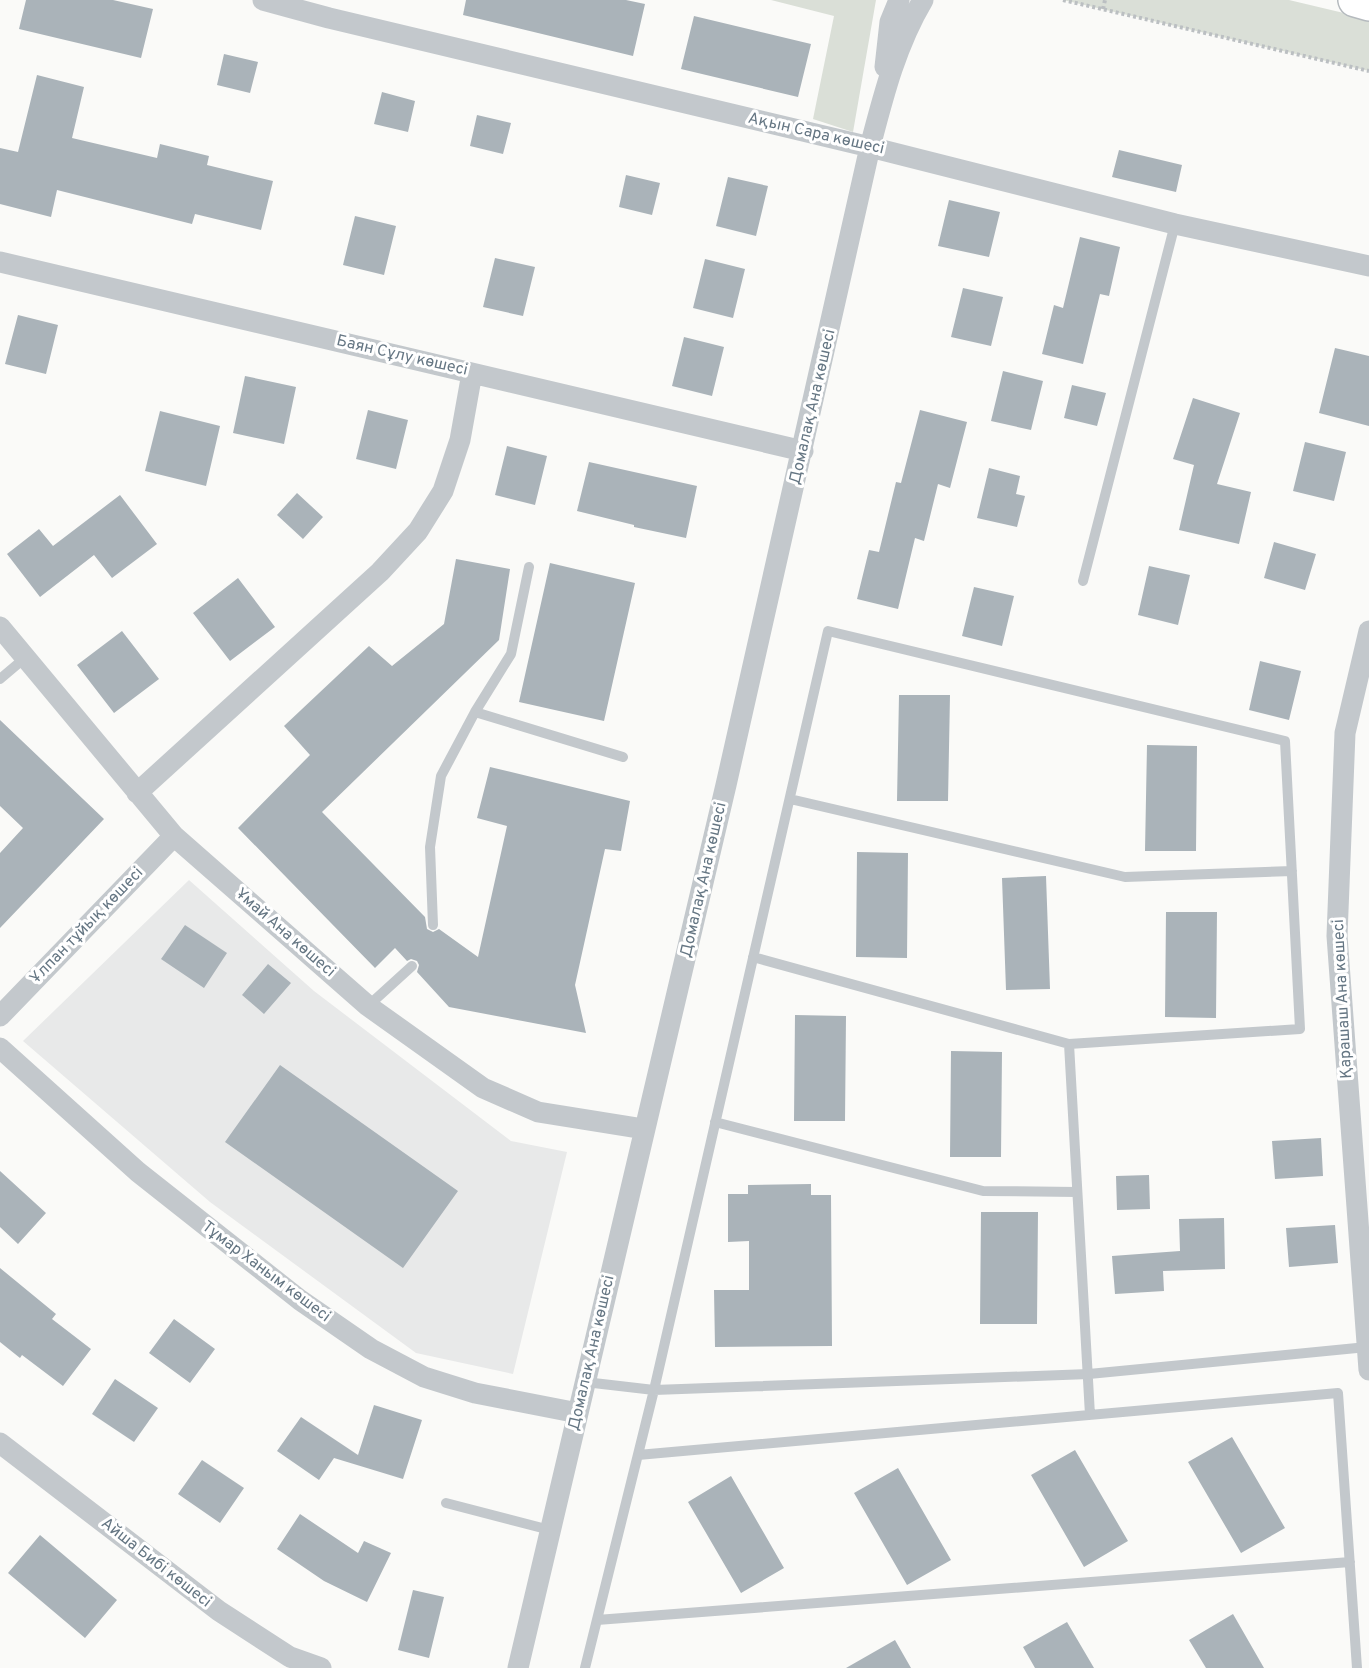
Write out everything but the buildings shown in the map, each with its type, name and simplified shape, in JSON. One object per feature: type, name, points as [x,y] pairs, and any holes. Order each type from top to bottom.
[{"type":"main road","points":[[1355,0],[1369,4]]},
{"type":"street","name":"Ақын Сара көшесі","points":[[263,0],[329,18],[870,147],[1176,224],[1369,266]]},
{"type":"street","name":"Домалақ Ана көшесі","points":[[518,1668],[803,451],[870,147],[884,91],[900,47],[923,0]]},
{"type":"street","name":"Домалақ Ана көшесі","points":[[884,91],[890,22],[896,2]]},
{"type":"street","name":"Баян Сұлу көшесі","points":[[0,262],[803,451]]},
{"type":"street","points":[[137,793],[380,572],[418,531],[444,491],[459,440],[472,373]]},
{"type":"street","name":"Ұмай Ана көшесі","points":[[0,627],[174,836],[368,1006],[483,1088],[538,1112],[644,1130]]},
{"type":"street","name":"Қарашаш Ана көшесі","points":[[1369,631],[1345,733],[1337,936],[1369,1370]]},
{"type":"street","name":"Ұлпан тұйық көшесі","points":[[0,1016],[174,836]]},
{"type":"street","name":"Тұмар Ханым көшесі","points":[[0,1048],[138,1172],[300,1300],[371,1349],[424,1377],[475,1394],[578,1413]]},
{"type":"street","name":"Айша Бибі көшесі","points":[[0,1443],[288,1663],[321,1668]]},
{"type":"lane","points":[[1083,581],[1176,224]]},
{"type":"lane","points":[[433,925],[430,847],[441,776],[475,712],[511,654],[529,567]]},
{"type":"lane","points":[[585,1668],[654,1390],[753,957],[790,799],[828,630],[1285,741],[1300,1029],[1069,1044],[753,957]]},
{"type":"lane","points":[[0,679],[26,657]]},
{"type":"lane","points":[[475,712],[623,758]]},
{"type":"lane","points":[[790,799],[1125,877],[1292,871]]},
{"type":"lane","points":[[368,1006],[412,966]]},
{"type":"lane","points":[[1069,1044],[1090,1415]]},
{"type":"lane","points":[[716,1122],[983,1191],[1077,1192]]},
{"type":"lane","points":[[585,1382],[654,1390],[1089,1374],[1368,1347]]},
{"type":"lane","points":[[638,1455],[1338,1393],[1357,1668]]},
{"type":"lane","points":[[446,1503],[550,1530]]},
{"type":"lane","points":[[597,1620],[1350,1562]]},
{"type":"path","points":[[1063,0],[1369,71]]},
{"type":"path","points":[[1103,9],[1105,0]]},
{"type":"shaded area","points":[[771,0],[876,0],[853,132],[813,119],[834,16]]},
{"type":"shaded area","points":[[1063,0],[1289,0],[1369,19],[1369,71]]},
{"type":"shaded area","points":[[189,880],[314,991],[511,1141],[567,1152],[513,1374],[416,1353],[210,1202],[23,1041]]}]
